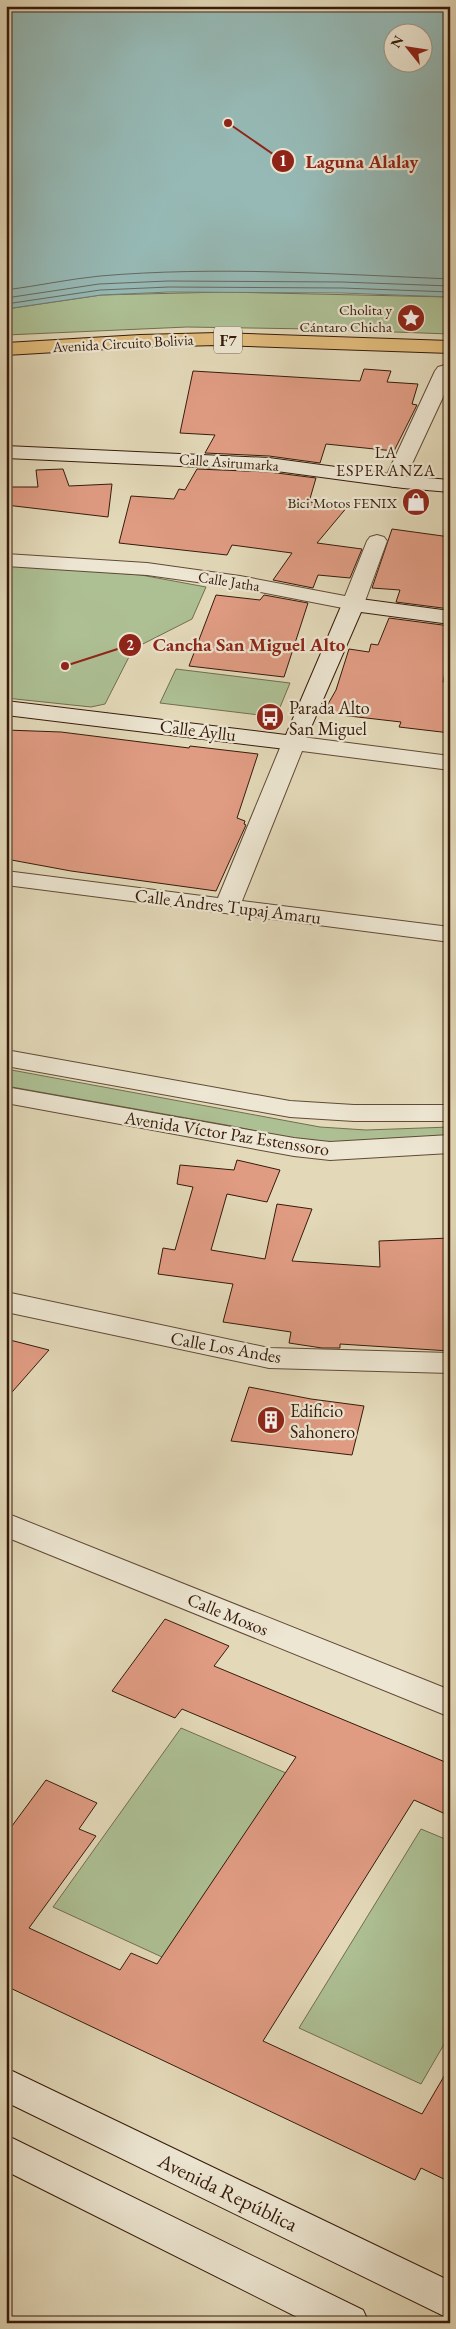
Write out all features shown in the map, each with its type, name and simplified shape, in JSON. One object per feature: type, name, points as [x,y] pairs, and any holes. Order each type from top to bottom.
[{"type":"highway","name":"Avenida Circuito Bolivia","points":[[6,349],[140,341],[217,340],[450,347]]},
{"type":"street","points":[[394,481],[446,371]]},
{"type":"street","name":"Calle Asirumarka","points":[[6,452],[268,464],[394,481],[450,486]]},
{"type":"street","points":[[227,906],[353,604],[377,540]]},
{"type":"street","name":"Calle Jatha","points":[[6,560],[146,570],[240,582],[353,604],[450,618]]},
{"type":"street","name":"Calle Ayllu","points":[[6,708],[450,763]]},
{"type":"street","name":"Calle Andres Tupaj Amaru","points":[[6,878],[450,935]]},
{"type":"street","name":"Avenida Víctor Paz Estenssoro","points":[[6,1058],[290,1109],[354,1113],[450,1112]]},
{"type":"street","name":"Avenida Víctor Paz Estenssoro","points":[[6,1095],[303,1148],[348,1150],[450,1144]]},
{"type":"street","name":"Calle Los Andes","points":[[6,1302],[269,1358],[450,1363]]},
{"type":"street","name":"Calle Moxos","points":[[6,1524],[450,1704]]},
{"type":"street","name":"Avenida República","points":[[6,2084],[450,2301]]},
{"type":"street","points":[[6,2152],[349,2323]]},
{"type":"green space","points":[[224,292],[450,297],[450,334],[187,327],[6,335],[6,309],[101,295]]},
{"type":"green space","points":[[6,564],[141,575],[206,587],[192,619],[133,649],[105,704],[91,707],[6,698]]},
{"type":"green space","points":[[176,669],[290,683],[276,717],[160,703]]},
{"type":"green space","points":[[6,1069],[320,1127],[366,1130],[450,1127],[450,1135],[320,1144],[232,1126],[6,1086]]},
{"type":"green space","points":[[181,1728],[286,1773],[162,1957],[53,1907]]},
{"type":"green space","points":[[421,1829],[450,1841],[450,2034],[421,2084],[299,2028]]},
{"type":"water","points":[[6,6],[450,6],[450,297],[342,293],[169,292],[101,295],[6,309],[6,189],[8,185],[6,183]]},
{"type":"building","points":[[364,369],[391,371],[387,382],[418,384],[412,404],[417,405],[394,451],[326,444],[320,463],[269,456],[205,453],[215,435],[180,433],[193,371],[360,381]]},
{"type":"building","points":[[63,469],[69,486],[112,484],[108,517],[6,505],[6,487],[38,487],[36,470]]},
{"type":"building","points":[[197,469],[269,472],[316,478],[309,502],[348,506],[317,543],[362,549],[350,578],[318,575],[313,588],[273,580],[292,553],[232,545],[227,555],[119,543],[131,496],[174,499],[179,489],[185,490]]},
{"type":"building","points":[[392,529],[450,537],[450,609],[396,602],[400,590],[372,588]]},
{"type":"building","points":[[216,595],[260,600],[264,595],[308,603],[284,677],[189,666]]},
{"type":"building","points":[[389,618],[450,626],[450,646],[443,682],[450,682],[450,733],[399,727],[401,722],[323,713],[336,690],[349,649],[369,652],[371,644],[378,645]]},
{"type":"building","points":[[6,730],[61,732],[189,748],[190,746],[258,754],[237,818],[245,821],[244,824],[246,825],[216,891],[71,871],[6,859]]},
{"type":"building","points":[[237,1160],[280,1170],[267,1202],[227,1194],[211,1250],[265,1259],[277,1204],[312,1209],[292,1261],[380,1267],[379,1241],[450,1238],[450,1351],[340,1344],[340,1348],[322,1348],[289,1343],[291,1332],[223,1322],[233,1284],[158,1274],[163,1248],[175,1250],[193,1187],[177,1184],[180,1165],[234,1170]]},
{"type":"building","points":[[6,1339],[49,1350],[6,1399]]},
{"type":"building","points":[[249,1387],[311,1399],[364,1406],[352,1455],[231,1441]]},
{"type":"building","points":[[165,1619],[229,1646],[214,1666],[450,1764],[450,1816],[414,1800],[263,2041],[422,2114],[450,2066],[450,2182],[421,2168],[415,2180],[6,1986],[6,1834],[46,1780],[97,1803],[79,1829],[96,1836],[29,1928],[120,1970],[131,1953],[157,1964],[296,1757],[182,1709],[175,1718],[112,1691]]},
{"type":"place","name":"Laguna Alalay","points":[[228,123]]},
{"type":"place","name":"Cholita y Cántaro Chicha","points":[[411,318]]},
{"type":"place","name":"Bici Motos FENIX","points":[[416,502]]},
{"type":"place","name":"Cancha San Miguel Alto","points":[[65,666]]},
{"type":"place","name":"Parada Alto San Miguel","points":[[270,717]]},
{"type":"place","name":"Edificio Sahonero","points":[[271,1420]]},
{"type":"district","name":"LA ESPERANZA","points":[[386,461]]}]
